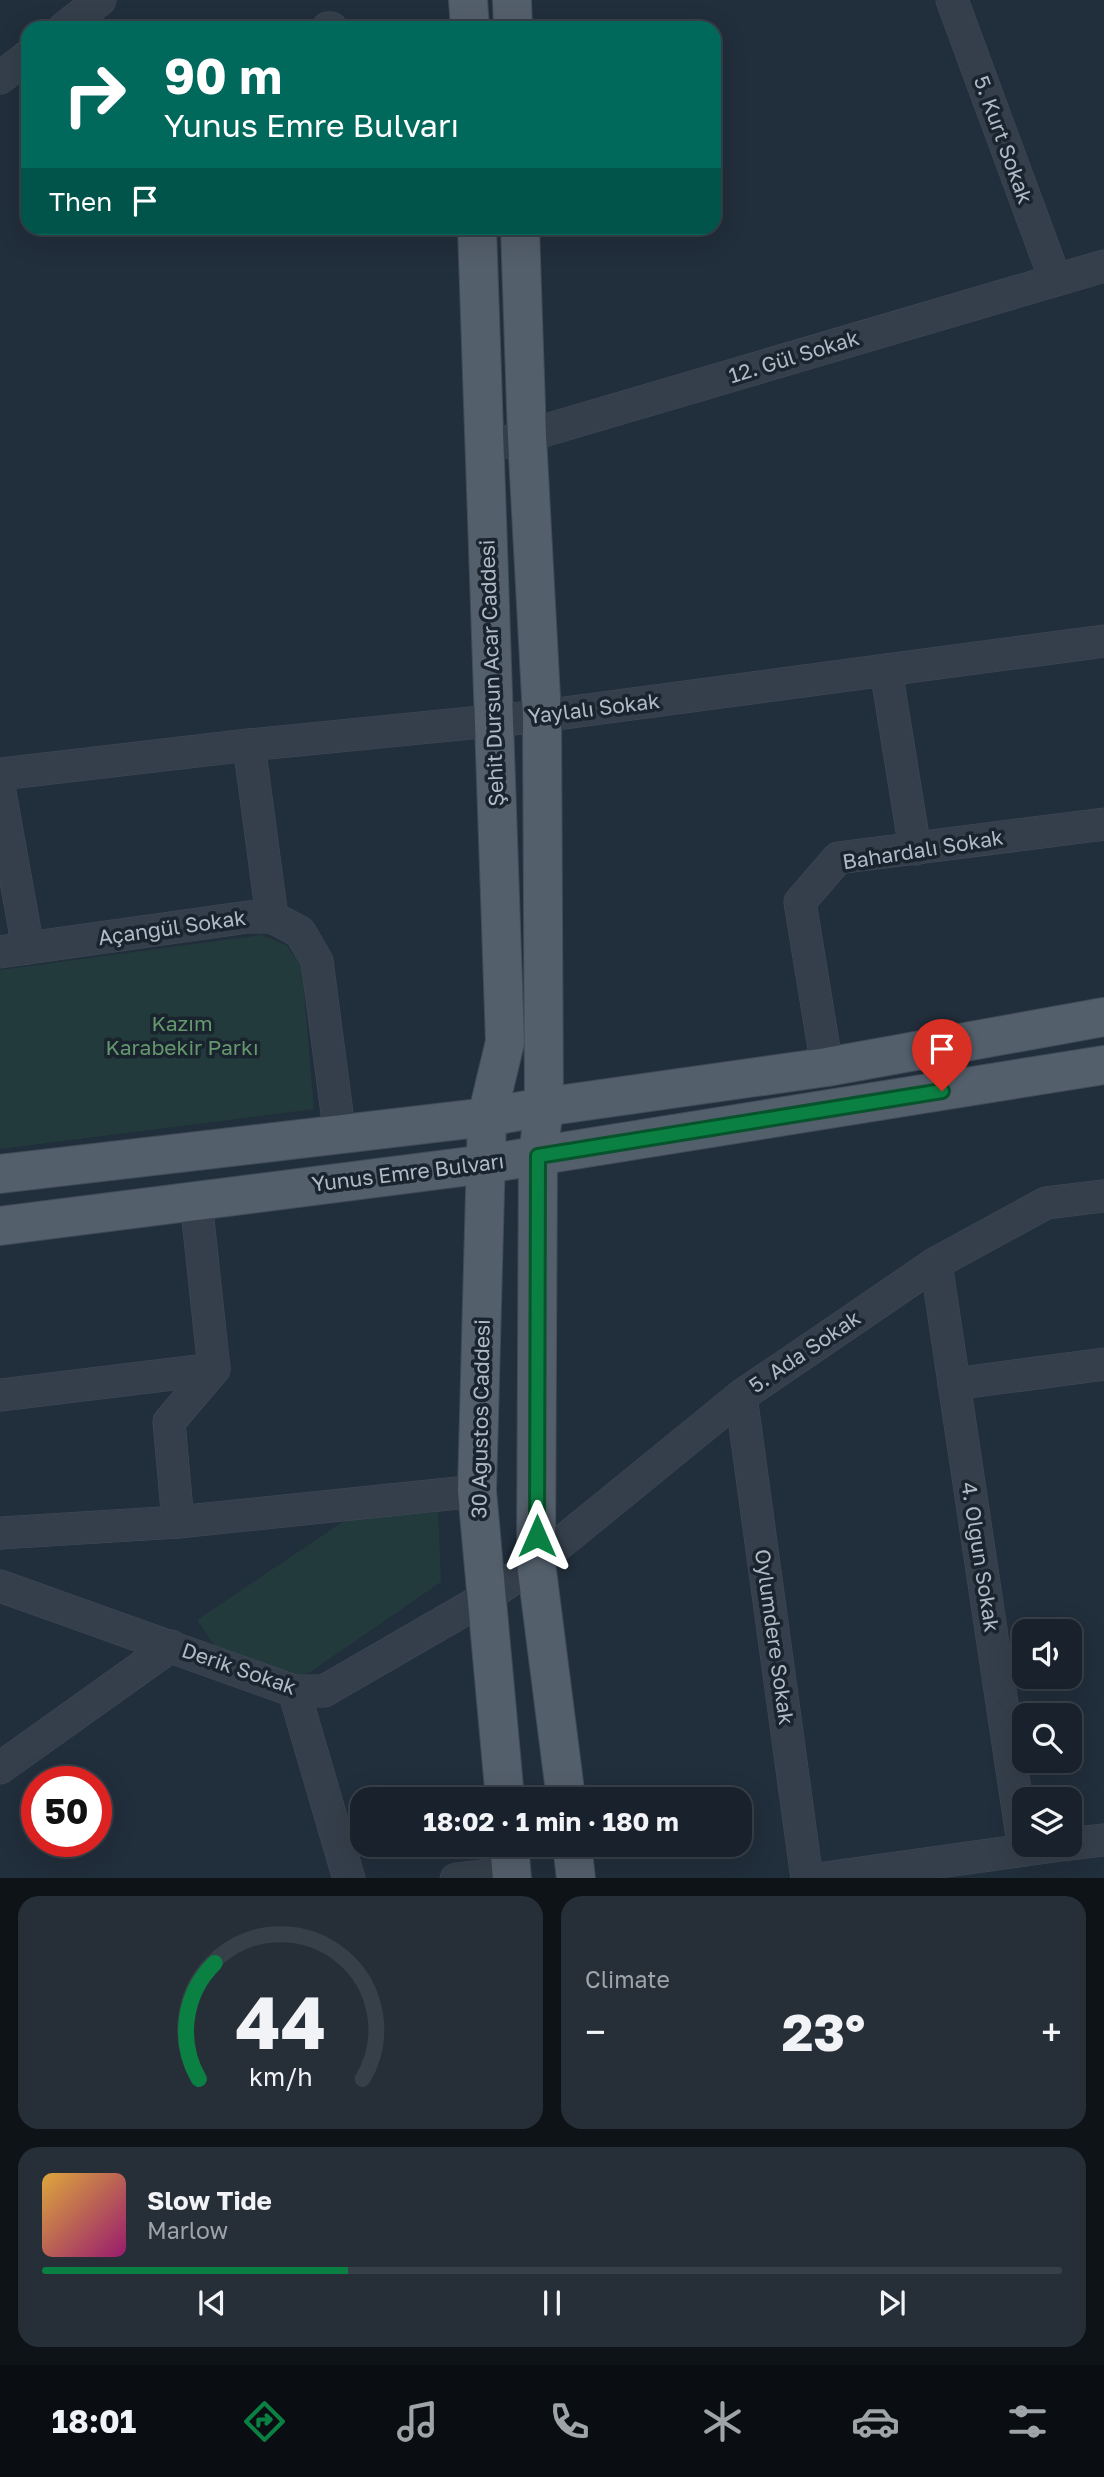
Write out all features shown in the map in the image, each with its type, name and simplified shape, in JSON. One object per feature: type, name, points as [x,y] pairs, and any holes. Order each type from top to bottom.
[{"type":"main road","points":[[468,0],[470,21]]},
{"type":"main road","points":[[512,0],[513,21]]},
{"type":"main road","name":"Şehit Dursun Acar Caddesi","points":[[477,235],[505,1042],[487,1117],[486,1164]]},
{"type":"main road","points":[[520,235],[527,437],[542,716],[544,1107],[538,1156],[536,1563],[564,1787]]},
{"type":"main road","points":[[0,1174],[487,1117],[827,1066],[1104,1017]]},
{"type":"main road","name":"Yunus Emre Bulvarı","points":[[0,1226],[486,1164],[1104,1065]]},
{"type":"main road","name":"30 Ağustos Caddesi","points":[[486,1164],[477,1491],[504,1787]]},
{"type":"main road","points":[[574,1857],[576,1878]]},
{"type":"street","points":[[73,21],[100,0]]},
{"type":"street","name":"5. Kurt Sokak","points":[[952,0],[1055,279]]},
{"type":"street","points":[[0,78],[21,62]]},
{"type":"street","name":"12. Gül Sokak","points":[[485,449],[1104,266]]},
{"type":"street","name":"Yaylalı Sokak","points":[[0,774],[249,745],[542,716],[1104,642]]},
{"type":"street","points":[[886,670],[915,849]]},
{"type":"street","points":[[249,745],[272,917]]},
{"type":"street","points":[[0,792],[14,950]]},
{"type":"street","name":"Bahardalı Sokak","points":[[827,1066],[800,902],[838,858],[1104,824]]},
{"type":"street","name":"Açangül Sokak","points":[[14,950],[248,916],[272,917],[300,932],[317,961],[340,1136]]},
{"type":"street","name":"5. Ada Sokak","points":[[536,1563],[741,1396],[936,1263],[1046,1203],[1104,1196]]},
{"type":"street","points":[[178,1522],[169,1422],[214,1369],[196,1200]]},
{"type":"street","name":"4. Olgun Sokak","points":[[936,1263],[1015,1787]]},
{"type":"street","points":[[954,1384],[1104,1364]]},
{"type":"street","points":[[0,1395],[214,1369]]},
{"type":"street","name":"Oylumdere Sokak","points":[[741,1396],[807,1878]]},
{"type":"street","points":[[0,1534],[178,1522],[477,1491]]},
{"type":"street","name":"Derik Sokak","points":[[0,1586],[294,1691],[324,1691],[485,1598],[536,1563]]},
{"type":"street","points":[[0,1768],[172,1646]]},
{"type":"street","points":[[294,1691],[349,1878]]},
{"type":"street","points":[[1082,1843],[1104,1840]]},
{"type":"street","points":[[818,1878],[1012,1852]]},
{"type":"street","points":[[456,1878],[511,1865]]},
{"type":"green space","name":"Kazım Karabekir Parkı","points":[[261,935],[287,945],[302,968],[314,1109],[0,1149],[0,970]]},
{"type":"green space","points":[[438,1512],[441,1582],[309,1673],[282,1677],[218,1651],[197,1620],[344,1521]]},
{"type":"route","points":[[537,1536],[538,1156],[942,1091]]}]
